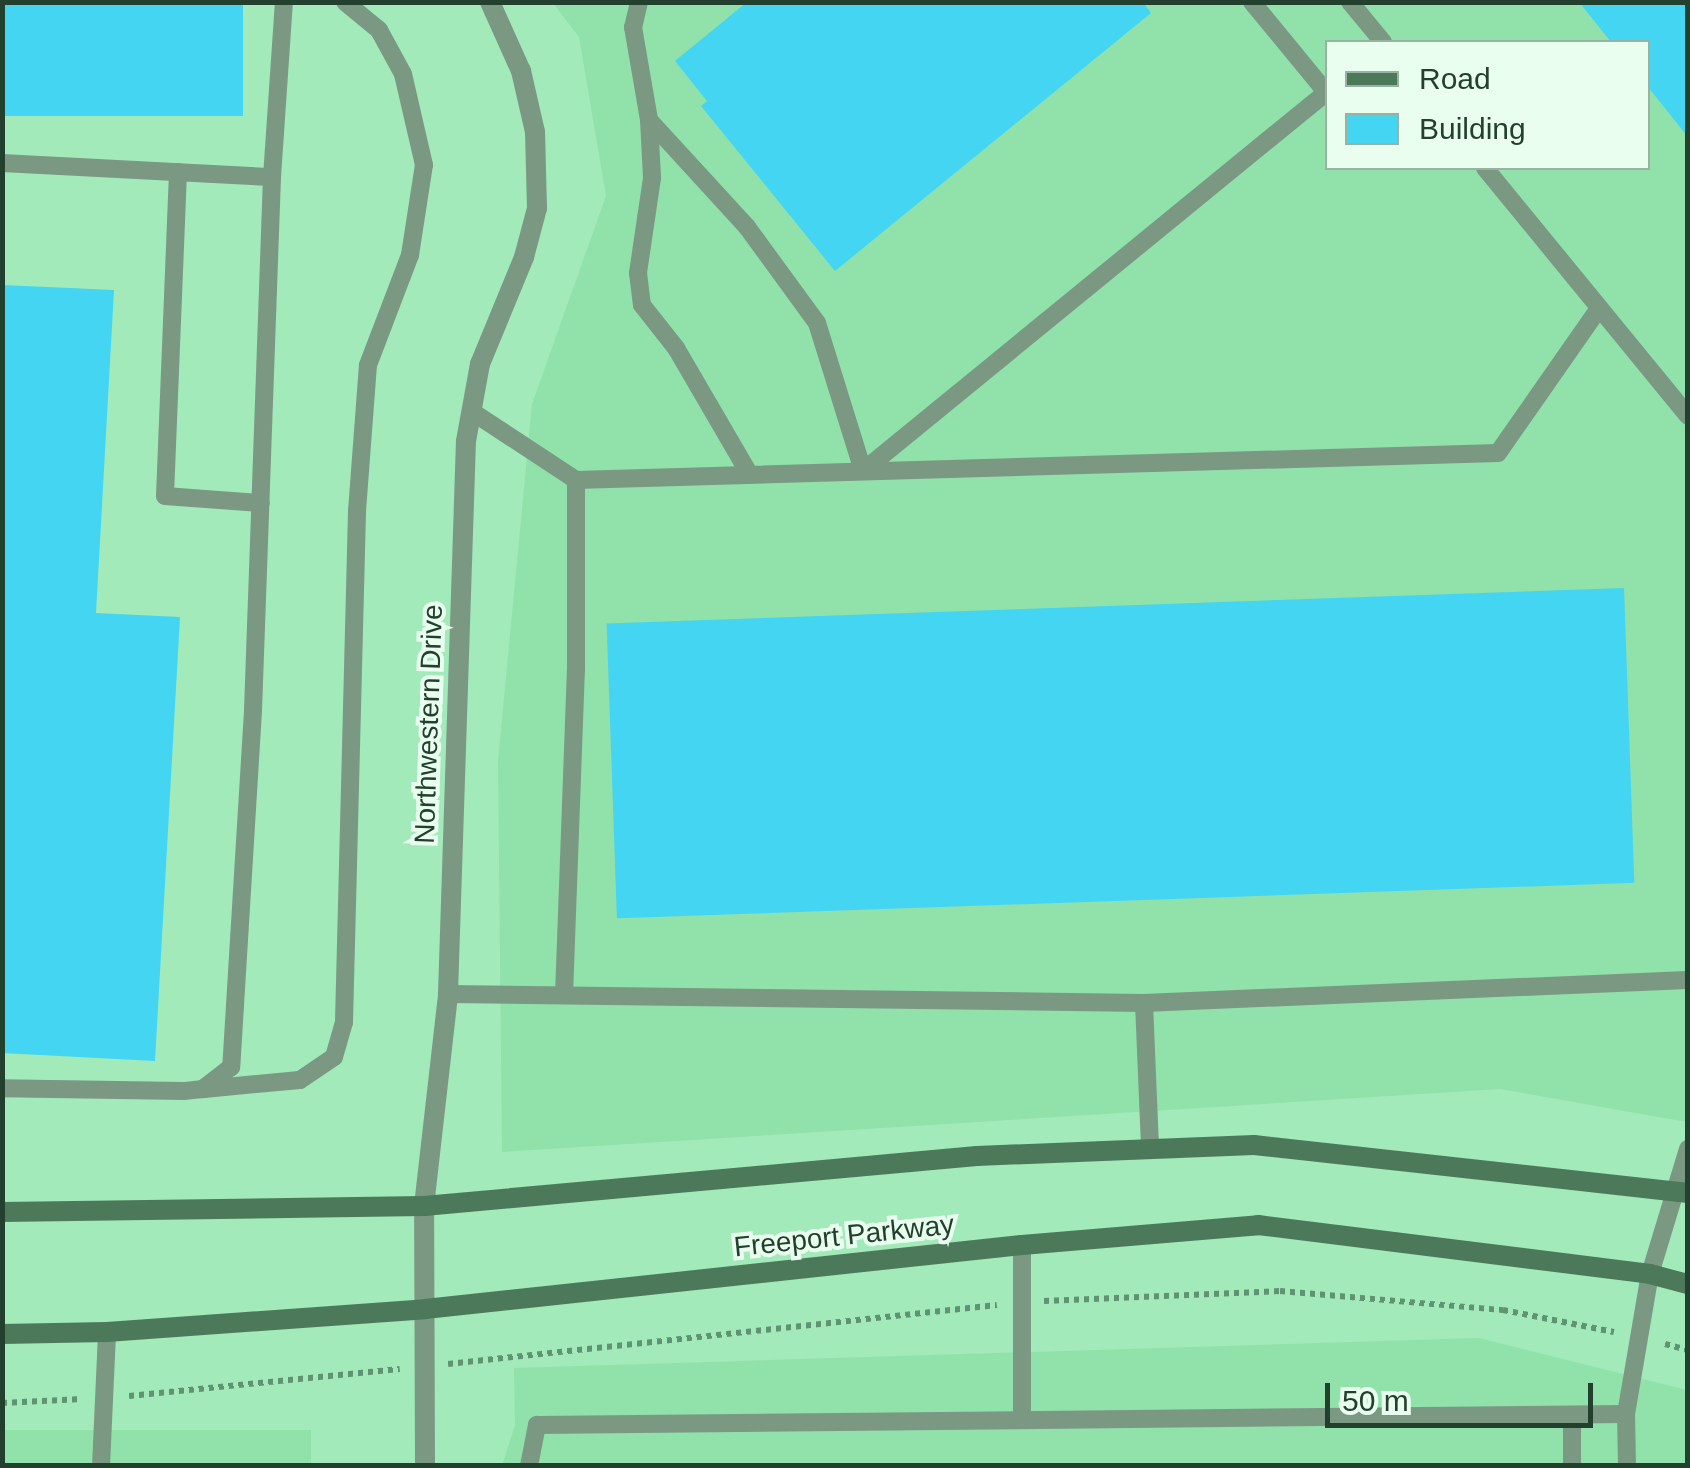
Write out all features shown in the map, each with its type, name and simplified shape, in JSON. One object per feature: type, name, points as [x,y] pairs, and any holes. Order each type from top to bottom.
[{"type":"main road","points":[[2,1212],[424,1206],[958,1158],[1150,1146],[1254,1145],[1683,1192]]},
{"type":"main road","name":"Freeport Parkway","points":[[2,1334],[107,1332],[425,1308],[1022,1245],[1258,1225],[1650,1274],[1688,1284]]},
{"type":"street","name":"Northwestern Drive","points":[[425,1466],[424,1206],[448,994],[466,441],[480,364],[524,257],[537,208],[534,132],[521,70],[495,4]]},
{"type":"lane","points":[[203,1089],[232,1067],[261,503],[272,177],[284,2]]},
{"type":"lane","points":[[2,1088],[203,1089],[300,1080],[334,1057],[344,1022],[357,510],[368,365],[410,255],[424,166],[403,74],[380,30],[345,2]]},
{"type":"lane","points":[[639,2],[633,27],[648,120],[652,178],[638,273],[642,305],[676,348],[750,474]]},
{"type":"lane","points":[[1252,2],[1325,90]]},
{"type":"lane","points":[[1350,2],[1381,40]]},
{"type":"lane","points":[[864,471],[1325,94]]},
{"type":"lane","points":[[648,120],[747,227],[817,324],[864,471]]},
{"type":"lane","points":[[2,163],[272,177]]},
{"type":"lane","points":[[1487,170],[1688,416]]},
{"type":"lane","points":[[178,172],[165,496],[261,503]]},
{"type":"lane","points":[[472,411],[576,480],[1498,453],[1599,308]]},
{"type":"lane","points":[[564,996],[576,670],[576,480]]},
{"type":"lane","points":[[448,994],[1144,1003],[1688,980]]},
{"type":"lane","points":[[1144,1003],[1150,1146]]},
{"type":"lane","points":[[1628,1466],[1626,1414],[1650,1274],[1683,1192],[1688,1150]]},
{"type":"lane","points":[[1022,1245],[1022,1420]]},
{"type":"lane","points":[[101,1466],[107,1332]]},
{"type":"lane","points":[[529,1466],[537,1424],[1626,1414]]},
{"type":"lane","points":[[1572,1415],[1572,1466]]},
{"type":"path","points":[[2,1403],[105,1398],[1022,1303],[1155,1293],[1280,1291],[1504,1310],[1688,1350]]},
{"type":"shaded area","points":[[553,3],[1687,3],[1687,1122],[1500,1089],[502,1152],[498,761],[532,404],[606,196],[579,37]]},
{"type":"shaded area","points":[[1479,1338],[1687,1390],[1687,1465],[502,1466],[515,1425],[514,1368]]},
{"type":"shaded area","points":[[3,1430],[311,1430],[311,1466],[3,1466]]},
{"type":"building","points":[[2,2],[243,2],[243,116],[2,116]]},
{"type":"building","points":[[747,2],[1143,2],[1151,13],[835,271],[701,106],[707,101],[675,61]]},
{"type":"building","points":[[1579,2],[1688,2],[1688,137],[1650,90],[1650,40],[1609,40]]},
{"type":"building","points":[[2,285],[114,290],[96,613],[180,617],[155,1061],[2,1053]]},
{"type":"building","points":[[1624,588],[1634,883],[617,918],[607,624]]}]
